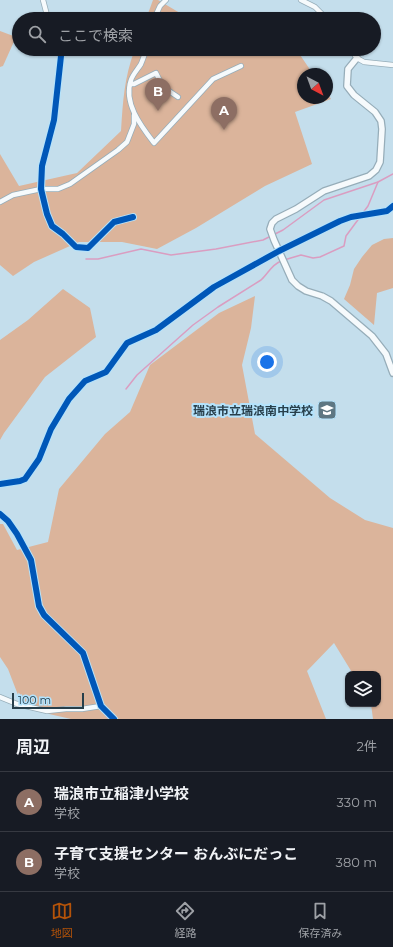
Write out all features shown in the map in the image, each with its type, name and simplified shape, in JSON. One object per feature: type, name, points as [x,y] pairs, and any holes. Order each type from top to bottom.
[{"type":"street","points":[[43,0],[46,12]]},
{"type":"street","points":[[157,12],[160,6],[166,0]]},
{"type":"street","points":[[301,0],[315,7],[320,12]]},
{"type":"street","points":[[61,56],[54,120],[42,166],[41,189],[47,214],[52,226],[63,234],[76,247],[88,248],[114,222],[132,217]]},
{"type":"street","points":[[0,202],[13,195],[41,189],[58,189],[70,184],[118,150],[126,142],[134,124],[130,84],[144,56]]},
{"type":"street","points":[[393,65],[364,62],[357,58],[348,69],[347,86],[354,95],[375,112],[381,121],[380,162],[376,170],[369,176],[324,191],[296,209],[276,219],[272,223],[270,229],[292,280],[298,286],[331,301],[372,336],[386,354],[393,373]]},
{"type":"street","points":[[134,113],[141,126],[154,143],[213,79],[241,66]]},
{"type":"street","points":[[130,84],[134,84],[156,73],[163,87],[178,97]]},
{"type":"street","points":[[0,484],[25,479],[39,459],[51,429],[69,400],[85,381],[106,372],[127,343],[156,330],[214,287],[279,251],[340,221],[357,216],[387,211],[393,206]]},
{"type":"street","points":[[0,514],[8,521],[17,534],[29,556],[39,606],[44,615],[83,653],[101,706],[114,719]]},
{"type":"street","points":[[0,697],[17,704],[46,711],[82,709],[101,706]]},
{"type":"shaded area","points":[[153,0],[158,0],[178,12],[149,12]]},
{"type":"shaded area","points":[[0,31],[12,36],[12,46],[3,66],[0,67]]},
{"type":"shaded area","points":[[132,56],[301,56],[309,68],[297,68],[297,104],[317,104],[295,112],[312,164],[265,186],[196,228],[157,249],[122,242],[79,242],[34,262],[13,276],[0,265],[0,154],[19,186],[77,173],[121,131],[126,80]]},
{"type":"shaded area","points":[[393,238],[393,288],[377,293],[374,325],[344,299],[350,285],[354,269],[362,257],[372,245],[384,239]]},
{"type":"shaded area","points":[[63,289],[90,308],[96,337],[45,377],[0,440],[0,340],[28,320]]},
{"type":"shaded area","points":[[255,296],[251,328],[242,365],[255,434],[330,498],[365,520],[393,528],[393,719],[373,719],[371,707],[381,707],[381,671],[351,671],[334,643],[307,671],[326,719],[71,719],[23,708],[8,669],[0,657],[0,524],[3,524],[17,550],[48,542],[59,489],[105,434],[130,412],[150,365],[219,313]]},
{"type":"waterway","points":[[86,259],[98,259],[141,249],[171,255],[216,249],[263,240],[283,230],[324,200],[378,182],[393,174]]},
{"type":"waterway","points":[[362,214],[368,206],[378,182]]},
{"type":"waterway","points":[[284,260],[301,255],[313,258],[320,257],[344,246],[346,236],[360,217]]},
{"type":"waterway","points":[[126,389],[137,375],[193,325],[218,307],[261,280],[272,267],[281,261]]},
{"type":"waterway","points":[[104,713],[109,719]]},
{"type":"cycle path","points":[[61,56],[54,120],[42,166],[41,189],[47,214],[52,226],[63,234],[76,247],[88,248],[114,222],[133,217]]},
{"type":"cycle path","points":[[0,484],[25,479],[39,459],[51,429],[69,399],[85,381],[106,372],[127,343],[156,330],[214,287],[279,251],[340,221],[351,217],[387,211],[393,206]]},
{"type":"cycle path","points":[[0,514],[8,521],[17,534],[31,560],[39,606],[44,615],[83,653],[101,706],[114,719]]},
{"type":"place","name":"子育て支援センター おんぶにだっこ","points":[[158,111]]},
{"type":"place","name":"瑞浪市立稲津小学校","points":[[224,130]]},
{"type":"place","name":"瑞浪市立瑞浪南中学校","points":[[327,410]]}]
